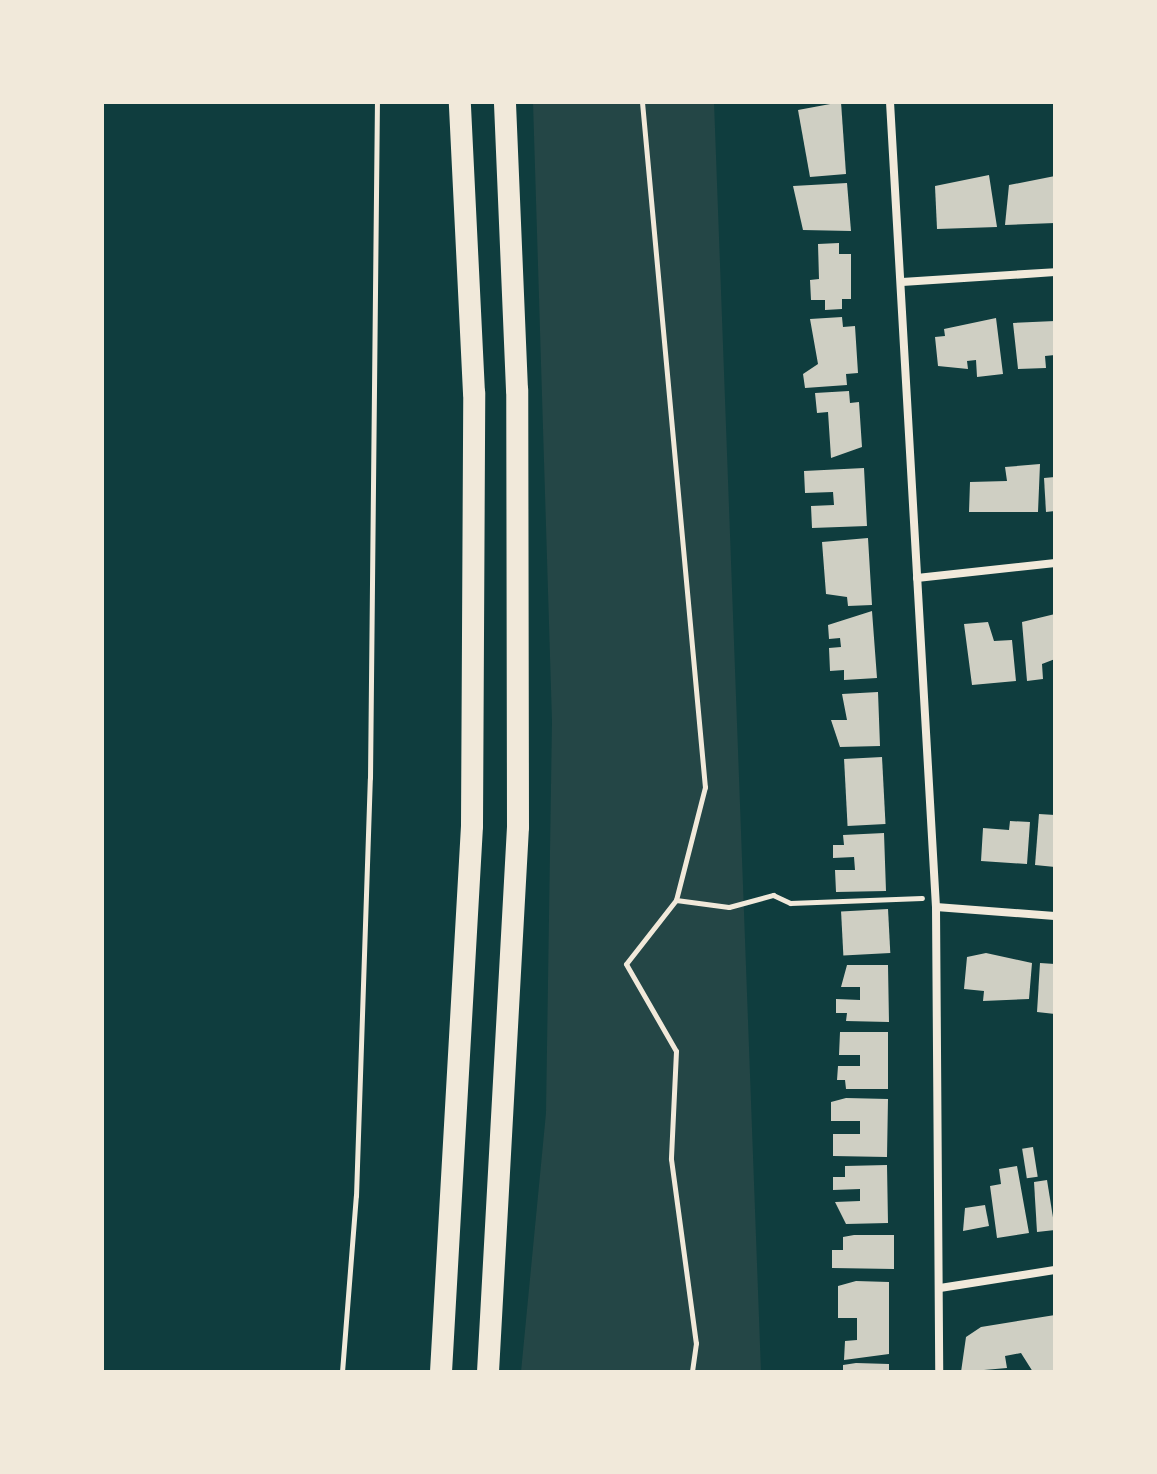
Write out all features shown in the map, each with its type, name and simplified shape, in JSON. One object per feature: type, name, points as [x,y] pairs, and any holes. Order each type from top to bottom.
[{"type":"highway","points":[[441,1372],[472,826],[474,393],[460,102]]},
{"type":"highway","points":[[488,1372],[518,827],[517,390],[505,102]]},
{"type":"street","points":[[890,102],[935,902],[939,1372]]},
{"type":"street","points":[[902,282],[1055,272]]},
{"type":"street","points":[[917,578],[1055,563]]},
{"type":"street","points":[[935,902],[1055,916]]},
{"type":"street","points":[[940,1288],[1055,1270]]},
{"type":"path","points":[[342,1372],[356,1196],[370,794],[377,102]]},
{"type":"path","points":[[642,102],[705,787],[676,900],[626,964],[676,1051],[671,1159],[696,1343],[692,1372]]},
{"type":"path","points":[[676,900],[729,907],[773,895],[790,903],[935,902]]},
{"type":"shaded area","points":[[533,102],[714,102],[761,1372],[521,1372],[546,1113],[552,721]]},
{"type":"building","points":[[841,102],[846,174],[810,177],[798,110]]},
{"type":"building","points":[[989,175],[997,227],[937,229],[935,186]]},
{"type":"building","points":[[1055,176],[1055,223],[1005,225],[1009,185]]},
{"type":"building","points":[[847,183],[851,231],[803,230],[793,186]]},
{"type":"building","points":[[839,243],[839,254],[851,254],[851,299],[842,299],[842,309],[825,310],[825,300],[811,300],[810,280],[819,279],[818,244]]},
{"type":"building","points":[[842,317],[843,327],[855,326],[858,373],[846,374],[847,385],[805,388],[803,374],[818,364],[810,319]]},
{"type":"building","points":[[996,318],[1003,374],[977,377],[976,360],[967,361],[968,369],[938,366],[935,337],[945,336],[944,329]]},
{"type":"building","points":[[1055,321],[1055,355],[1045,356],[1046,368],[1018,369],[1013,323]]},
{"type":"building","points":[[849,391],[850,403],[859,402],[862,447],[831,458],[828,412],[817,413],[815,393]]},
{"type":"building","points":[[1040,464],[1038,512],[969,512],[970,482],[1007,481],[1005,467]]},
{"type":"building","points":[[864,468],[867,526],[812,528],[811,506],[834,505],[833,492],[805,493],[804,471]]},
{"type":"building","points":[[1055,477],[1055,511],[1046,512],[1044,478]]},
{"type":"building","points":[[868,538],[872,605],[848,606],[847,597],[826,594],[822,542]]},
{"type":"building","points":[[872,611],[877,678],[844,680],[844,670],[830,671],[829,648],[841,647],[840,638],[829,639],[828,625]]},
{"type":"building","points":[[1055,614],[1055,659],[1042,664],[1043,679],[1027,681],[1022,622]]},
{"type":"building","points":[[988,622],[994,641],[1012,640],[1016,681],[972,685],[964,624]]},
{"type":"building","points":[[878,692],[880,746],[840,747],[831,720],[847,720],[842,694]]},
{"type":"building","points":[[882,757],[886,824],[848,826],[844,759]]},
{"type":"building","points":[[1039,814],[1055,815],[1055,867],[1035,865]]},
{"type":"building","points":[[1010,821],[1030,822],[1027,864],[981,861],[983,828],[1009,830]]},
{"type":"building","points":[[884,833],[886,891],[836,892],[835,870],[855,870],[854,857],[833,858],[833,845],[844,845],[843,835]]},
{"type":"building","points":[[888,909],[890,953],[843,955],[841,911]]},
{"type":"building","points":[[986,953],[1032,963],[1029,999],[983,1001],[984,991],[964,989],[967,957]]},
{"type":"building","points":[[1040,963],[1055,964],[1055,1014],[1037,1012]]},
{"type":"building","points":[[847,965],[888,965],[889,1022],[846,1021],[847,1013],[836,1013],[836,999],[860,1000],[860,987],[841,987]]},
{"type":"building","points":[[840,1032],[888,1032],[888,1089],[846,1089],[845,1080],[837,1080],[838,1066],[860,1066],[860,1055],[839,1055]]},
{"type":"building","points":[[846,1098],[888,1099],[887,1157],[833,1156],[833,1134],[860,1134],[860,1121],[831,1121],[831,1102]]},
{"type":"building","points":[[1033,1147],[1038,1177],[1027,1178],[1022,1149]]},
{"type":"building","points":[[887,1165],[888,1223],[846,1224],[835,1202],[860,1201],[860,1189],[833,1190],[833,1177],[845,1177],[845,1166]]},
{"type":"building","points":[[1017,1166],[1029,1233],[997,1238],[990,1186],[1001,1184],[999,1169]]},
{"type":"building","points":[[1047,1180],[1055,1230],[1037,1232],[1034,1182]]},
{"type":"building","points":[[985,1205],[989,1226],[963,1231],[965,1208]]},
{"type":"building","points":[[894,1235],[894,1269],[832,1268],[832,1250],[843,1250],[843,1237]]},
{"type":"building","points":[[856,1281],[889,1282],[889,1354],[844,1360],[845,1341],[857,1340],[857,1318],[838,1318],[838,1286]]},
{"type":"building","points":[[1055,1315],[1055,1372],[1033,1372],[1021,1353],[1005,1356],[1007,1368],[961,1372],[966,1337],[981,1327]]},
{"type":"building","points":[[889,1364],[889,1372],[843,1372],[843,1365]]}]
